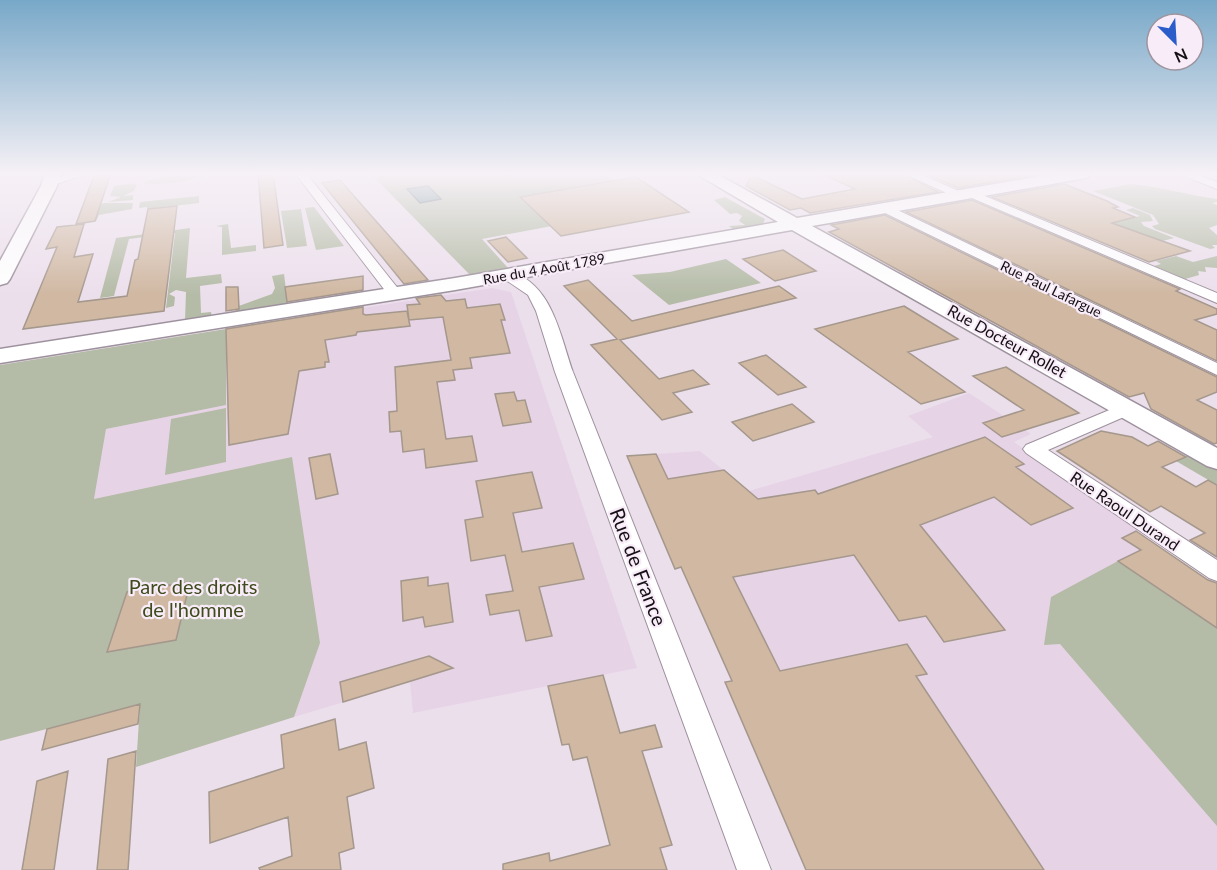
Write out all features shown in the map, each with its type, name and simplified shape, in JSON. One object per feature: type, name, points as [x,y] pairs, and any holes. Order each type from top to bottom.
[{"type":"main road","points":[[0,279],[34,214]]},
{"type":"main road","name":"Rue Docteur Rollet","points":[[777,214],[1217,460]]},
{"type":"main road","name":"Rue du 4 Août 1789","points":[[0,356],[395,294],[854,214]]},
{"type":"street","points":[[332,214],[395,294]]},
{"type":"street","name":"Rue Paul Lafargue","points":[[896,214],[1217,370]]},
{"type":"street","points":[[1012,214],[1217,298]]},
{"type":"street","name":"Rue de France","points":[[508,275],[530,288],[544,311],[564,372],[754,870]]},
{"type":"street","name":"Rue Raoul Durand","points":[[1126,409],[1033,449],[1217,572]]},
{"type":"shaded area","points":[[492,288],[511,292],[637,668],[413,713],[410,682],[294,717],[320,643],[94,499],[106,429],[226,405],[226,329]]},
{"type":"shaded area","points":[[969,393],[1031,434],[1014,442],[1140,530],[1122,538],[1141,550],[1119,562],[1217,628],[1217,870],[806,870],[725,682],[731,680],[682,568],[675,569],[627,456],[700,451],[749,491],[933,437],[908,416]]},
{"type":"green space","points":[[92,214],[107,214],[99,215],[96,221],[87,222]]},
{"type":"green space","points":[[281,214],[302,214],[307,246],[287,248]]},
{"type":"green space","points":[[306,214],[319,214],[344,246],[316,250]]},
{"type":"green space","points":[[410,214],[618,214],[482,239],[508,268],[470,275]]},
{"type":"green space","points":[[738,214],[755,214],[765,219],[763,224],[733,229],[729,226],[745,225],[739,221],[742,216]]},
{"type":"green space","points":[[1134,214],[1150,215],[1153,221],[1141,222],[1144,226],[1174,238],[1155,243],[1114,223],[1120,218],[1125,220],[1140,216]]},
{"type":"green space","points":[[1150,214],[1217,214],[1217,225],[1209,228],[1217,235],[1217,245],[1212,245],[1215,248],[1210,249],[1155,229],[1152,226],[1159,224]]},
{"type":"green space","points":[[228,224],[231,248],[256,245],[256,251],[222,255],[222,227],[216,226]]},
{"type":"green space","points":[[190,228],[186,278],[221,274],[222,283],[200,286],[201,313],[211,312],[212,317],[185,321],[186,292],[176,290],[169,294],[175,297],[174,306],[166,308],[175,233],[129,239],[114,296],[100,298],[116,238]]},
{"type":"green space","points":[[1176,256],[1193,262],[1217,256],[1217,268],[1205,267],[1206,272],[1198,271],[1199,275],[1185,279],[1154,266],[1161,264],[1156,261]]},
{"type":"green space","points":[[726,259],[761,283],[669,305],[632,275],[670,272]]},
{"type":"green space","points":[[284,274],[288,305],[235,313],[236,307],[272,294],[275,288],[272,276]]},
{"type":"green space","name":"Parc des droits de l'homme","points":[[226,329],[226,405],[106,429],[94,499],[292,457],[320,643],[294,717],[136,767],[140,705],[0,741],[0,365]]},
{"type":"green space","points":[[226,408],[226,462],[165,475],[171,419]]},
{"type":"green space","points":[[1191,454],[1217,468],[1217,485],[1176,461]]},
{"type":"green space","points":[[1118,561],[1217,628],[1217,826],[1060,644],[1044,645],[1051,597]]},
{"type":"building","points":[[80,214],[97,214],[95,221],[76,224]]},
{"type":"building","points":[[147,214],[176,214],[164,311],[23,329],[57,247],[46,249],[57,227],[84,224],[74,257],[93,254],[78,302],[127,296],[135,260],[138,259]]},
{"type":"building","points":[[261,214],[279,214],[283,245],[264,248]]},
{"type":"building","points":[[347,214],[370,214],[428,280],[404,284]]},
{"type":"building","points":[[537,214],[680,214],[561,236]]},
{"type":"building","points":[[909,214],[1004,214],[1180,289],[1176,291],[1217,309],[1217,314],[1195,320],[1217,330],[1217,361]]},
{"type":"building","points":[[1032,214],[1127,214],[1135,217],[1112,223],[1190,251],[1149,262]]},
{"type":"building","points":[[885,215],[1217,377],[1217,392],[1197,400],[1217,410],[1217,443],[1214,444],[1151,409],[1144,393],[1129,397],[829,232],[839,229],[831,225]]},
{"type":"building","points":[[506,237],[527,258],[508,262],[488,241]]},
{"type":"building","points":[[783,250],[816,271],[775,281],[743,259]]},
{"type":"building","points":[[363,276],[363,290],[287,302],[285,287]]},
{"type":"building","points":[[588,280],[632,321],[779,286],[796,298],[620,340],[659,379],[693,370],[709,384],[673,393],[692,412],[662,420],[591,345],[617,339],[564,286]]},
{"type":"building","points":[[226,287],[238,287],[239,309],[226,311]]},
{"type":"building","points":[[441,295],[446,301],[465,299],[467,308],[500,304],[505,320],[501,320],[510,353],[470,358],[472,368],[453,370],[455,380],[437,382],[446,439],[472,436],[477,461],[426,468],[424,449],[403,452],[401,431],[390,432],[389,412],[397,411],[395,367],[451,360],[443,317],[409,320],[407,305],[420,304],[416,298]]},
{"type":"building","points":[[904,306],[958,339],[908,352],[965,392],[921,404],[815,329]]},
{"type":"building","points":[[363,307],[363,314],[366,315],[407,311],[410,326],[357,332],[356,335],[325,340],[329,362],[325,362],[325,367],[299,371],[288,434],[229,445],[226,329]]},
{"type":"building","points":[[766,355],[806,387],[778,395],[739,363]]},
{"type":"building","points":[[1006,367],[1079,413],[1002,437],[983,423],[1024,410],[973,376]]},
{"type":"building","points":[[514,392],[517,401],[525,400],[531,422],[503,426],[495,394]]},
{"type":"building","points":[[792,404],[814,422],[753,441],[732,422]]},
{"type":"building","points":[[1101,431],[1132,437],[1148,446],[1158,441],[1186,457],[1162,467],[1196,487],[1208,480],[1217,485],[1217,557],[1190,540],[1205,533],[1161,506],[1150,512],[1057,451]]},
{"type":"building","points":[[985,437],[1024,464],[1016,467],[1073,508],[1031,525],[994,497],[920,525],[1005,630],[944,642],[926,616],[899,621],[854,555],[733,577],[780,671],[907,644],[927,674],[916,676],[1044,870],[806,870],[725,682],[732,681],[681,567],[675,569],[627,456],[656,454],[668,479],[724,470],[758,499],[815,490],[818,494]]},
{"type":"building","points":[[330,454],[338,494],[316,499],[309,458]]},
{"type":"building","points":[[532,472],[542,508],[513,513],[522,552],[573,543],[584,579],[539,587],[552,636],[526,641],[519,610],[490,615],[486,595],[513,591],[505,555],[471,561],[465,520],[483,517],[476,481]]},
{"type":"building","points":[[1136,531],[1208,580],[1217,583],[1217,628],[1118,561],[1141,550],[1122,538]]},
{"type":"building","points":[[428,577],[428,586],[448,583],[453,622],[425,627],[423,617],[403,621],[401,581]]},
{"type":"building","points":[[190,582],[176,640],[107,652],[127,592]]},
{"type":"building","points":[[429,656],[453,668],[343,702],[340,682]]},
{"type":"building","points":[[603,675],[620,733],[655,725],[662,747],[642,751],[672,845],[660,848],[667,870],[503,870],[503,864],[549,853],[550,861],[610,845],[587,757],[573,760],[569,744],[562,745],[548,686]]},
{"type":"building","points":[[140,704],[138,724],[42,750],[47,729]]},
{"type":"building","points":[[335,719],[339,750],[366,742],[374,788],[347,797],[354,848],[339,853],[341,870],[260,870],[259,868],[292,856],[288,817],[210,843],[209,792],[284,768],[281,735]]},
{"type":"building","points":[[136,751],[128,870],[97,870],[108,759]]},
{"type":"building","points":[[68,771],[54,870],[22,870],[37,781]]}]
